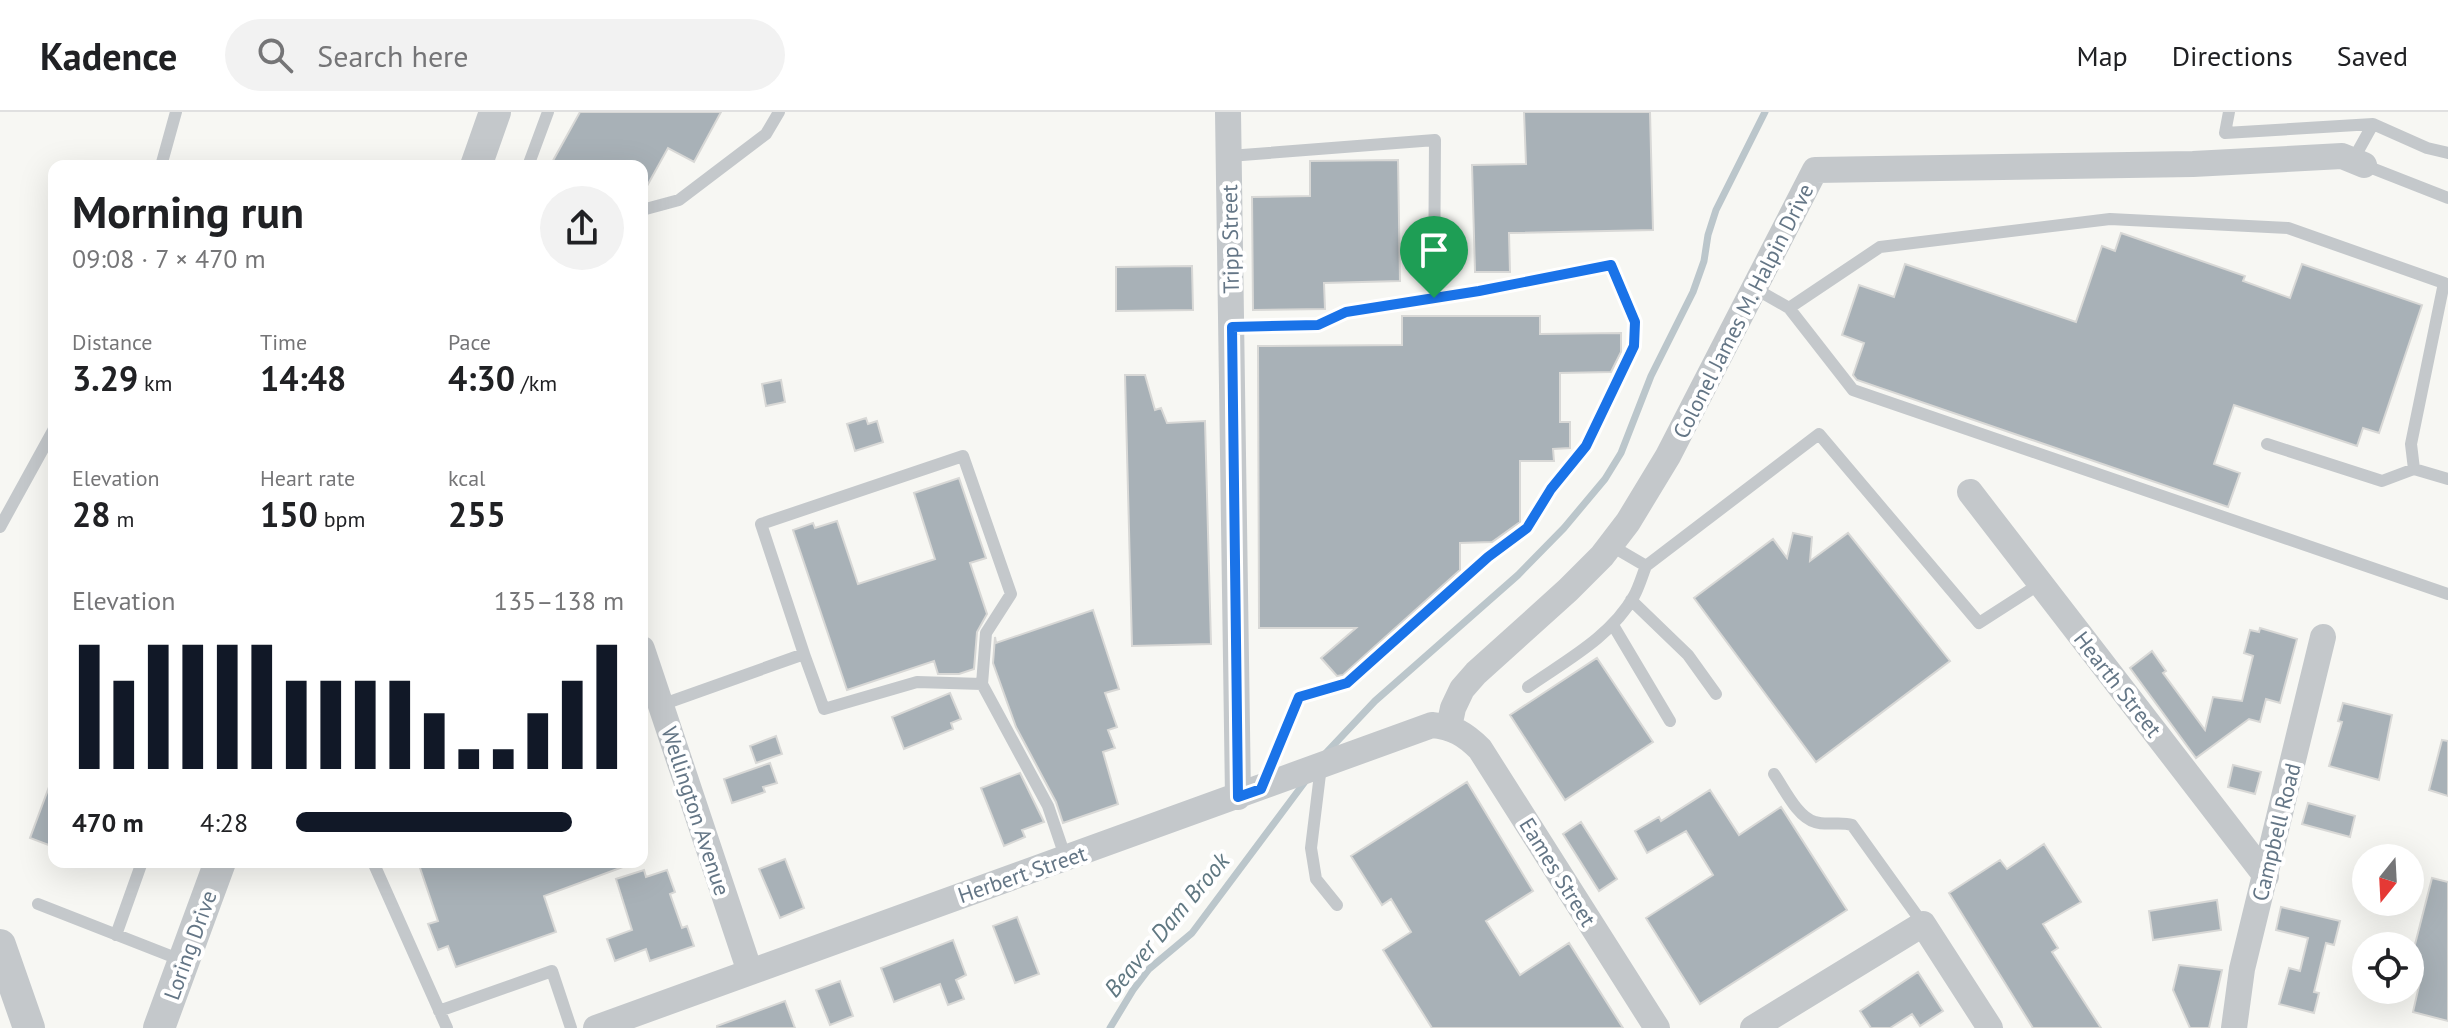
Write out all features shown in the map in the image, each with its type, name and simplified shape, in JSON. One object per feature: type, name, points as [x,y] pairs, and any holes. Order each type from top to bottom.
[{"type":"street","points":[[478,160],[495,112]]},
{"type":"street","name":"Tripp Street","points":[[1228,112],[1232,327],[1260,789]]},
{"type":"street","name":"Colonel James M. Halpin Drive","points":[[1449,727],[1462,689],[1568,590],[1610,545],[1648,490],[1815,170],[2193,164],[2342,156],[2358,162]]},
{"type":"street","name":"Hearth Street","points":[[1970,492],[2266,876]]},
{"type":"street","name":"Campbell Road","points":[[2234,1028],[2242,969],[2323,637]]},
{"type":"street","name":"Wellington Avenue","points":[[648,670],[750,972]]},
{"type":"street","name":"Herbert Street","points":[[596,1028],[1432,725],[1449,727]]},
{"type":"street","name":"Eames Street","points":[[1449,727],[1465,735],[1480,749],[1657,1028]]},
{"type":"street","name":"Loring Drive","points":[[159,1028],[218,868]]},
{"type":"street","points":[[1753,1028],[1923,924],[1990,1028]]},
{"type":"street","points":[[0,945],[29,1028]]},
{"type":"lane","points":[[163,160],[176,112]]},
{"type":"lane","points":[[530,160],[548,112]]},
{"type":"lane","points":[[648,208],[679,200],[766,134],[779,112]]},
{"type":"lane","points":[[2229,112],[2225,133],[2373,124],[2427,148],[2448,153]]},
{"type":"lane","points":[[2373,124],[2358,162],[2448,198]]},
{"type":"lane","points":[[1229,156],[1435,140],[1434,298]]},
{"type":"lane","points":[[1789,308],[1880,247],[2110,219],[2288,228],[2446,283],[2411,444],[2414,469]]},
{"type":"lane","points":[[1232,327],[1318,325],[1346,312],[1611,265],[1635,322],[1634,346],[1586,446],[1551,489],[1527,528],[1488,557],[1347,683],[1299,697],[1260,789]]},
{"type":"lane","points":[[1754,288],[1789,308],[1853,390],[2448,594]]},
{"type":"lane","points":[[1528,687],[1613,625],[1631,600],[1646,566],[1819,434],[1979,623],[2041,583]]},
{"type":"lane","points":[[0,527],[48,440]]},
{"type":"lane","points":[[2267,444],[2382,481],[2414,469],[2448,479]]},
{"type":"lane","points":[[982,684],[917,682],[824,709],[761,524],[963,456],[1011,594],[986,633],[982,684],[1048,806],[1066,859]]},
{"type":"lane","points":[[1610,545],[1646,566]]},
{"type":"lane","points":[[1631,600],[1688,655],[1716,694]]},
{"type":"lane","points":[[1613,625],[1670,721]]},
{"type":"lane","points":[[661,705],[804,654]]},
{"type":"lane","points":[[1321,766],[1311,848],[1316,879],[1337,905]]},
{"type":"lane","points":[[1774,774],[1801,813],[1813,822],[1852,825],[1923,924]]},
{"type":"lane","points":[[116,935],[140,868]]},
{"type":"lane","points":[[376,868],[447,1028]]},
{"type":"lane","points":[[38,904],[184,962]]},
{"type":"lane","points":[[439,1011],[552,971],[571,1028]]},
{"type":"building","points":[[580,112],[721,112],[694,162],[668,148],[648,184],[648,160],[553,160]]},
{"type":"building","points":[[1524,112],[1650,112],[1653,230],[1509,233],[1510,272],[1475,272],[1472,165],[1526,164]]},
{"type":"building","points":[[1398,160],[1400,281],[1324,283],[1325,309],[1253,310],[1252,197],[1310,196],[1310,161]]},
{"type":"building","points":[[2121,233],[2245,276],[2243,281],[2290,298],[2302,264],[2422,305],[2379,433],[2363,428],[2357,446],[2234,405],[2214,464],[2240,473],[2228,507],[1857,380],[1853,375],[1864,343],[1842,335],[1859,285],[1894,297],[1905,264],[2076,322],[2102,246],[2115,251]]},
{"type":"building","points":[[1192,266],[1193,310],[1116,311],[1116,267]]},
{"type":"building","points":[[1402,316],[1540,316],[1540,334],[1621,333],[1621,352],[1611,372],[1560,373],[1560,422],[1570,422],[1570,448],[1553,449],[1554,461],[1520,461],[1520,522],[1492,542],[1460,543],[1460,570],[1343,675],[1337,676],[1321,658],[1356,628],[1259,628],[1258,346],[1402,345]]},
{"type":"building","points":[[1125,375],[1145,375],[1155,410],[1161,408],[1167,423],[1205,421],[1211,644],[1132,646]]},
{"type":"building","points":[[781,380],[785,402],[766,406],[762,384]]},
{"type":"building","points":[[866,418],[868,424],[877,421],[883,442],[855,451],[847,424]]},
{"type":"building","points":[[959,478],[986,558],[970,563],[987,614],[977,632],[974,669],[959,674],[938,674],[934,661],[847,690],[793,530],[813,523],[815,528],[837,521],[858,584],[935,559],[914,493]]},
{"type":"building","points":[[1793,533],[1812,537],[1810,561],[1848,533],[1950,661],[1816,762],[1694,598],[1773,539],[1787,558]]},
{"type":"building","points":[[1093,610],[1119,689],[1105,693],[1117,727],[1108,730],[1115,748],[1103,752],[1118,804],[1063,823],[1056,802],[1016,727],[993,663],[995,637],[996,643]]},
{"type":"building","points":[[2260,628],[2297,639],[2280,703],[2266,699],[2260,722],[2249,719],[2196,758],[2130,668],[2152,651],[2166,671],[2163,673],[2205,730],[2213,697],[2242,701],[2253,656],[2244,653],[2250,630],[2259,632]]},
{"type":"building","points":[[1597,658],[1653,742],[1565,800],[1510,715]]},
{"type":"building","points":[[950,693],[961,719],[951,723],[953,729],[904,749],[892,717]]},
{"type":"building","points":[[2343,703],[2392,715],[2379,780],[2329,766],[2342,722],[2338,721]]},
{"type":"building","points":[[776,736],[782,754],[756,763],[750,746]]},
{"type":"building","points":[[2442,740],[2448,741],[2448,796],[2429,790]]},
{"type":"building","points":[[770,763],[777,783],[763,787],[765,792],[732,803],[724,779]]},
{"type":"building","points":[[2233,765],[2261,772],[2255,794],[2228,787]]},
{"type":"building","points":[[1020,773],[1044,822],[1022,830],[1025,837],[1004,846],[981,788]]},
{"type":"building","points":[[1467,782],[1533,891],[1486,921],[1520,975],[1569,943],[1623,1028],[1432,1028],[1383,950],[1411,932],[1391,899],[1382,905],[1351,856]]},
{"type":"building","points":[[48,790],[48,845],[30,838]]},
{"type":"building","points":[[1710,790],[1739,835],[1781,807],[1847,910],[1700,1004],[1646,918],[1713,875],[1686,831],[1647,853],[1635,831],[1659,817],[1661,821]]},
{"type":"building","points":[[2308,803],[2355,816],[2350,837],[2302,824]]},
{"type":"building","points":[[1581,822],[1617,879],[1599,891],[1563,834]]},
{"type":"building","points":[[2044,844],[2081,902],[2043,924],[2058,948],[2052,952],[2101,1028],[2033,1028],[1949,893],[2000,860],[2007,869]]},
{"type":"building","points":[[785,859],[804,908],[780,918],[759,869]]},
{"type":"building","points":[[420,868],[620,868],[544,896],[556,932],[456,967],[448,946],[438,950],[428,924],[438,921]]},
{"type":"building","points":[[644,870],[646,877],[667,870],[675,892],[670,894],[682,928],[687,926],[694,946],[650,961],[646,949],[615,961],[607,939],[632,930],[616,879]]},
{"type":"building","points":[[2432,878],[2448,882],[2448,1021],[2413,1012],[2415,1004],[2424,1004],[2424,932],[2418,932]]},
{"type":"building","points":[[2217,900],[2221,930],[2153,940],[2149,911]]},
{"type":"building","points":[[2281,907],[2340,921],[2334,945],[2326,943],[2314,992],[2319,993],[2314,1013],[2279,1004],[2289,968],[2300,971],[2308,938],[2276,930]]},
{"type":"building","points":[[1017,917],[1039,974],[1015,983],[993,926]]},
{"type":"building","points":[[953,940],[966,975],[956,980],[964,999],[948,1005],[940,984],[894,1002],[881,968]]},
{"type":"building","points":[[2179,965],[2222,970],[2209,1028],[2190,1028],[2173,990]]},
{"type":"building","points":[[1918,972],[1943,1011],[1920,1026],[1912,1014],[1890,1028],[1871,1028],[1860,1011]]},
{"type":"building","points":[[840,981],[853,1016],[830,1025],[816,990]]},
{"type":"building","points":[[785,1001],[795,1028],[717,1028],[717,1026]]},
{"type":"waterway","name":"Beaver Dam Brook","points":[[1326,753],[1375,701],[1518,575],[1564,528],[1605,479],[1621,453],[1651,376],[1693,292],[1716,210],[1765,112]]},
{"type":"waterway","name":"Beaver Dam Brook","points":[[1110,1028],[1149,969],[1192,933],[1307,779]]},
{"type":"route","points":[[1611,265],[1635,322],[1634,346],[1586,446],[1551,489],[1527,528],[1488,557],[1347,683],[1299,697],[1261,789],[1238,797],[1232,327],[1318,325],[1346,312],[1434,298],[1611,265]]}]
